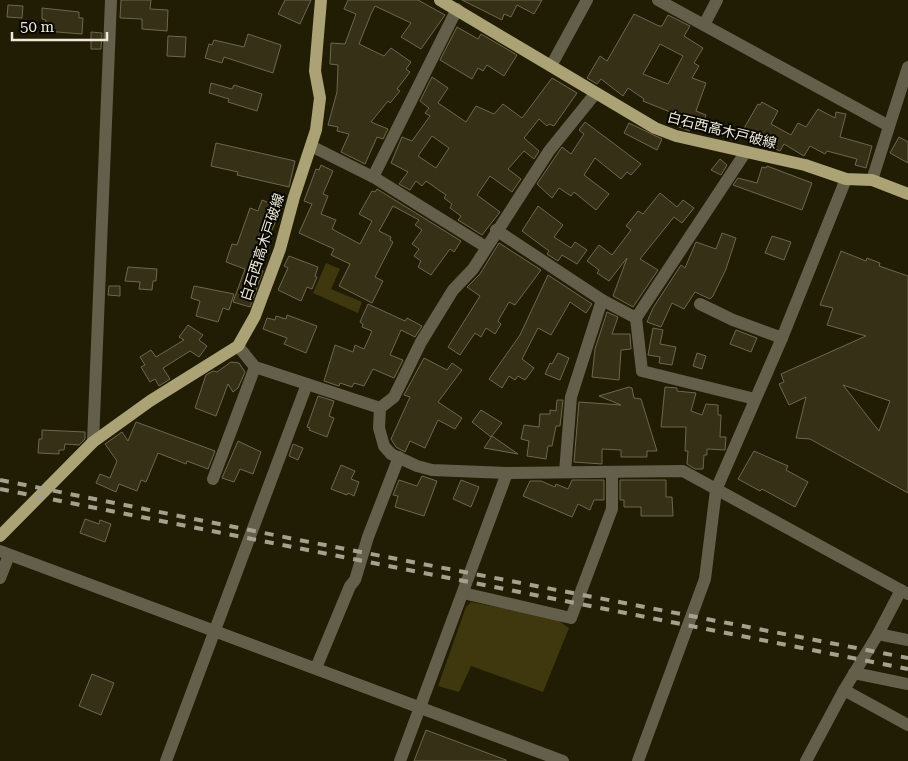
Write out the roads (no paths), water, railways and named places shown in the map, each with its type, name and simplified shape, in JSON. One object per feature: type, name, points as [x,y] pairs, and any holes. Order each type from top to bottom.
[{"type":"main road","name":"白石西高木戸破線","points":[[0,536],[93,442],[150,401],[238,346],[255,316],[280,249],[316,130],[320,98],[314,71],[321,0]]},
{"type":"main road","name":"白石西高木戸破線","points":[[440,0],[456,6],[595,94],[655,128],[676,136],[805,165],[846,178],[872,180],[908,194]]},
{"type":"street","points":[[93,442],[111,0]]},
{"type":"street","points":[[551,66],[587,0]]},
{"type":"street","points":[[658,0],[888,126]]},
{"type":"street","points":[[704,25],[717,0]]},
{"type":"street","points":[[373,177],[456,6]]},
{"type":"street","points":[[872,180],[908,67]]},
{"type":"street","points":[[380,408],[394,397],[421,342],[452,290],[473,269],[496,230],[549,152],[595,94]]},
{"type":"street","points":[[311,146],[373,177],[486,247]]},
{"type":"street","points":[[745,153],[636,318],[642,371],[755,399]]},
{"type":"street","points":[[638,761],[705,579],[716,490],[782,338],[846,178]]},
{"type":"street","points":[[496,230],[602,300],[636,318]]},
{"type":"street","points":[[565,472],[571,397],[602,300]]},
{"type":"street","points":[[700,304],[733,320],[782,338]]},
{"type":"street","points":[[238,346],[255,367],[380,408]]},
{"type":"street","points":[[213,479],[255,367]]},
{"type":"street","points":[[166,761],[307,384]]},
{"type":"street","points":[[380,408],[380,428],[384,446],[399,457],[432,470],[507,473],[683,471],[905,592],[844,690],[806,761]]},
{"type":"street","points":[[316,668],[350,586],[355,580],[368,537],[399,457]]},
{"type":"street","points":[[463,593],[572,618],[612,509],[612,472]]},
{"type":"street","points":[[400,761],[507,473]]},
{"type":"street","points":[[0,578],[4,553],[563,761]]},
{"type":"street","points":[[878,634],[908,640]]},
{"type":"street","points":[[854,673],[908,684]]},
{"type":"street","points":[[844,690],[908,724]]},
{"type":"railway","points":[[0,480],[908,658]]},
{"type":"railway","points":[[0,489],[908,669]]}]
